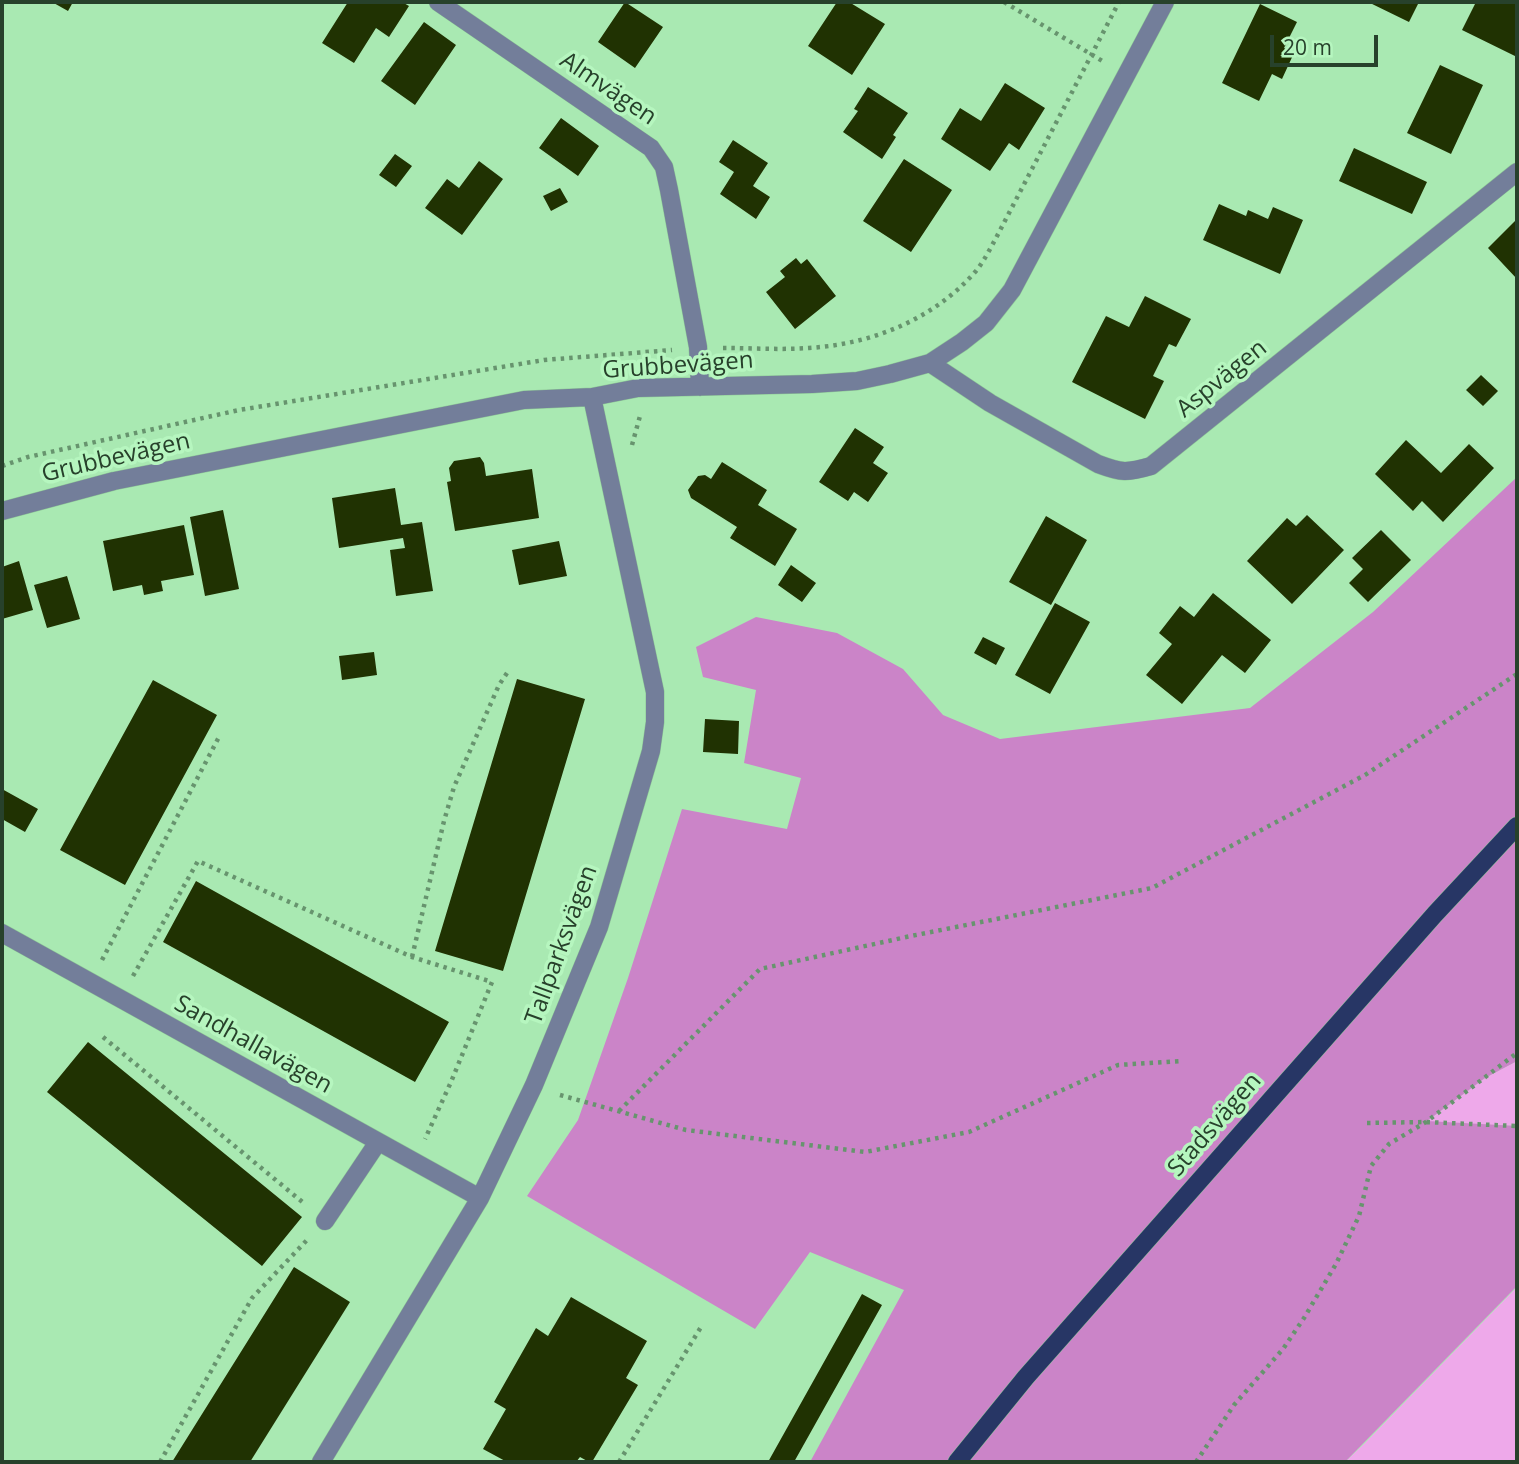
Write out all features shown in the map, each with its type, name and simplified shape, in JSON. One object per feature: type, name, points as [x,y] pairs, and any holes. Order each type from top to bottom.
[{"type":"main road","name":"Stadsvägen","points":[[957,1462],[1026,1377],[1426,924],[1517,826]]},
{"type":"street","name":"Almvägen","points":[[438,2],[651,148],[664,167],[698,348],[700,387]]},
{"type":"street","name":"Grubbevägen","points":[[2,511],[114,481],[524,400],[592,397],[638,388],[857,381],[930,363],[986,323],[1012,290],[1166,2]]},
{"type":"street","name":"Aspvägen","points":[[930,363],[990,403],[1098,464],[1130,472],[1151,466],[1517,172]]},
{"type":"street","name":"Tallparksvägen","points":[[321,1462],[480,1198],[534,1085],[600,927],[651,751],[655,692],[592,397]]},
{"type":"street","name":"Sandhallavägen","points":[[2,933],[480,1198]]},
{"type":"street","points":[[325,1221],[378,1142]]},
{"type":"path","points":[[1004,2],[1126,75]]},
{"type":"path","points":[[2,466],[28,457],[252,408],[544,360],[698,348],[810,348],[854,342],[891,331],[925,315],[977,270],[996,239],[1119,2]]},
{"type":"path","points":[[412,957],[454,788],[499,685],[509,670]]},
{"type":"path","points":[[619,1111],[760,969],[1152,888],[1365,775],[1517,674]]},
{"type":"path","points":[[90,982],[220,735]]},
{"type":"path","points":[[120,999],[198,861],[412,957],[492,982],[451,1082],[414,1162]]},
{"type":"path","points":[[103,1037],[325,1221],[253,1298],[160,1462]]},
{"type":"path","points":[[1196,1462],[1234,1405],[1283,1349],[1336,1264],[1359,1216],[1371,1166],[1389,1144],[1426,1122],[1517,1053]]},
{"type":"path","points":[[534,1085],[557,1094],[686,1130],[865,1152],[969,1132],[1118,1065],[1181,1061]]},
{"type":"path","points":[[1367,1123],[1426,1122],[1517,1126]]},
{"type":"path","points":[[620,1462],[701,1327]]},
{"type":"shaded area","points":[[1517,477],[1517,1061],[1485,1078],[1427,1121],[1517,1126],[1517,1286],[1345,1462],[810,1462],[904,1290],[810,1252],[755,1329],[527,1196],[578,1120],[628,978],[682,809],[787,829],[801,778],[744,763],[756,690],[703,677],[696,647],[756,617],[837,633],[903,669],[943,715],[1000,739],[1250,708],[1373,612]]},
{"type":"shaded area","points":[[1517,1061],[1517,1126],[1426,1122],[1485,1078]]},
{"type":"shaded area","points":[[1517,1287],[1517,1462],[1345,1462],[1365,1443]]},
{"type":"building","points":[[52,2],[73,2],[68,11]]},
{"type":"building","points":[[348,2],[402,2],[409,6],[389,37],[376,28],[354,63],[322,43]]},
{"type":"building","points":[[625,2],[663,27],[635,68],[598,42]]},
{"type":"building","points":[[837,2],[849,2],[885,24],[852,75],[808,46]]},
{"type":"building","points":[[1368,2],[1419,2],[1409,22]]},
{"type":"building","points":[[1476,2],[1517,2],[1517,57],[1462,30]]},
{"type":"building","points":[[1260,4],[1297,22],[1284,48],[1294,53],[1282,79],[1272,74],[1259,101],[1222,83]]},
{"type":"building","points":[[424,22],[456,45],[415,105],[381,81]]},
{"type":"building","points":[[1440,65],[1483,85],[1451,154],[1407,133]]},
{"type":"building","points":[[1005,83],[1045,108],[1019,150],[1009,143],[990,171],[941,139],[960,108],[981,121]]},
{"type":"building","points":[[868,87],[908,113],[893,135],[896,137],[882,159],[843,132],[858,111],[854,109]]},
{"type":"building","points":[[561,118],[599,146],[578,176],[539,148]]},
{"type":"building","points":[[733,140],[768,163],[753,186],[770,197],[756,219],[720,194],[734,172],[719,162]]},
{"type":"building","points":[[1354,148],[1427,182],[1412,214],[1339,181]]},
{"type":"building","points":[[395,154],[412,166],[396,187],[379,175]]},
{"type":"building","points":[[904,159],[952,190],[911,252],[863,221]]},
{"type":"building","points":[[479,161],[503,179],[462,235],[425,208],[447,179],[459,188]]},
{"type":"building","points":[[560,188],[568,202],[551,211],[543,196]]},
{"type":"building","points":[[1219,204],[1246,216],[1248,210],[1268,219],[1273,207],[1303,220],[1280,274],[1203,240]]},
{"type":"building","points":[[1516,220],[1517,222],[1517,279],[1488,248]]},
{"type":"building","points":[[796,258],[801,264],[807,259],[836,296],[795,329],[766,292],[785,277],[780,271]]},
{"type":"building","points":[[1145,296],[1191,319],[1176,347],[1169,344],[1153,376],[1164,381],[1145,419],[1072,382],[1106,316],[1129,327]]},
{"type":"building","points":[[1481,375],[1498,391],[1483,406],[1466,390]]},
{"type":"building","points":[[855,428],[884,447],[873,463],[888,473],[868,502],[854,492],[848,501],[819,482]]},
{"type":"building","points":[[1406,440],[1441,473],[1469,444],[1494,468],[1443,522],[1422,501],[1413,511],[1375,474]]},
{"type":"building","points":[[480,457],[486,476],[532,469],[539,518],[455,531],[447,482],[451,481],[449,468],[454,461]]},
{"type":"building","points":[[722,462],[767,490],[758,505],[797,529],[775,566],[730,538],[737,527],[691,498],[688,490],[698,476],[705,475],[711,479]]},
{"type":"building","points":[[395,488],[401,525],[422,522],[433,591],[396,596],[390,550],[405,548],[403,538],[339,548],[332,498]]},
{"type":"building","points":[[223,510],[239,589],[205,596],[190,517]]},
{"type":"building","points":[[1307,515],[1344,550],[1292,604],[1247,561],[1287,518],[1296,526]]},
{"type":"building","points":[[1046,516],[1087,540],[1051,605],[1009,582]]},
{"type":"building","points":[[184,525],[194,575],[161,581],[163,591],[144,595],[142,585],[113,591],[103,541]]},
{"type":"building","points":[[1381,530],[1411,560],[1368,602],[1349,583],[1363,569],[1352,558]]},
{"type":"building","points":[[559,541],[567,576],[519,585],[512,550]]},
{"type":"building","points":[[19,561],[33,610],[2,619],[2,567]]},
{"type":"building","points":[[791,565],[816,583],[802,602],[778,585]]},
{"type":"building","points":[[67,576],[80,619],[47,628],[34,585]]},
{"type":"building","points":[[1213,593],[1271,640],[1245,673],[1222,655],[1182,704],[1146,675],[1172,644],[1159,633],[1180,606],[1194,617]]},
{"type":"building","points":[[1055,603],[1090,622],[1050,694],[1015,675]]},
{"type":"building","points":[[983,637],[1005,648],[996,665],[974,653]]},
{"type":"building","points":[[374,652],[377,675],[342,680],[339,656]]},
{"type":"building","points":[[517,679],[585,699],[503,971],[435,951]]},
{"type":"building","points":[[153,680],[217,715],[125,885],[60,850]]},
{"type":"building","points":[[705,719],[739,721],[738,754],[703,752]]},
{"type":"building","points":[[2,789],[38,809],[25,832],[2,819]]},
{"type":"building","points":[[196,881],[449,1022],[415,1082],[163,942]]},
{"type":"building","points":[[88,1042],[302,1217],[262,1266],[47,1092]]},
{"type":"building","points":[[294,1267],[350,1302],[250,1462],[172,1462]]},
{"type":"building","points":[[862,1294],[882,1305],[794,1462],[768,1462]]},
{"type":"building","points":[[571,1297],[647,1341],[626,1378],[638,1385],[592,1462],[580,1457],[576,1462],[507,1462],[483,1449],[506,1409],[494,1402],[536,1328],[548,1336]]}]
